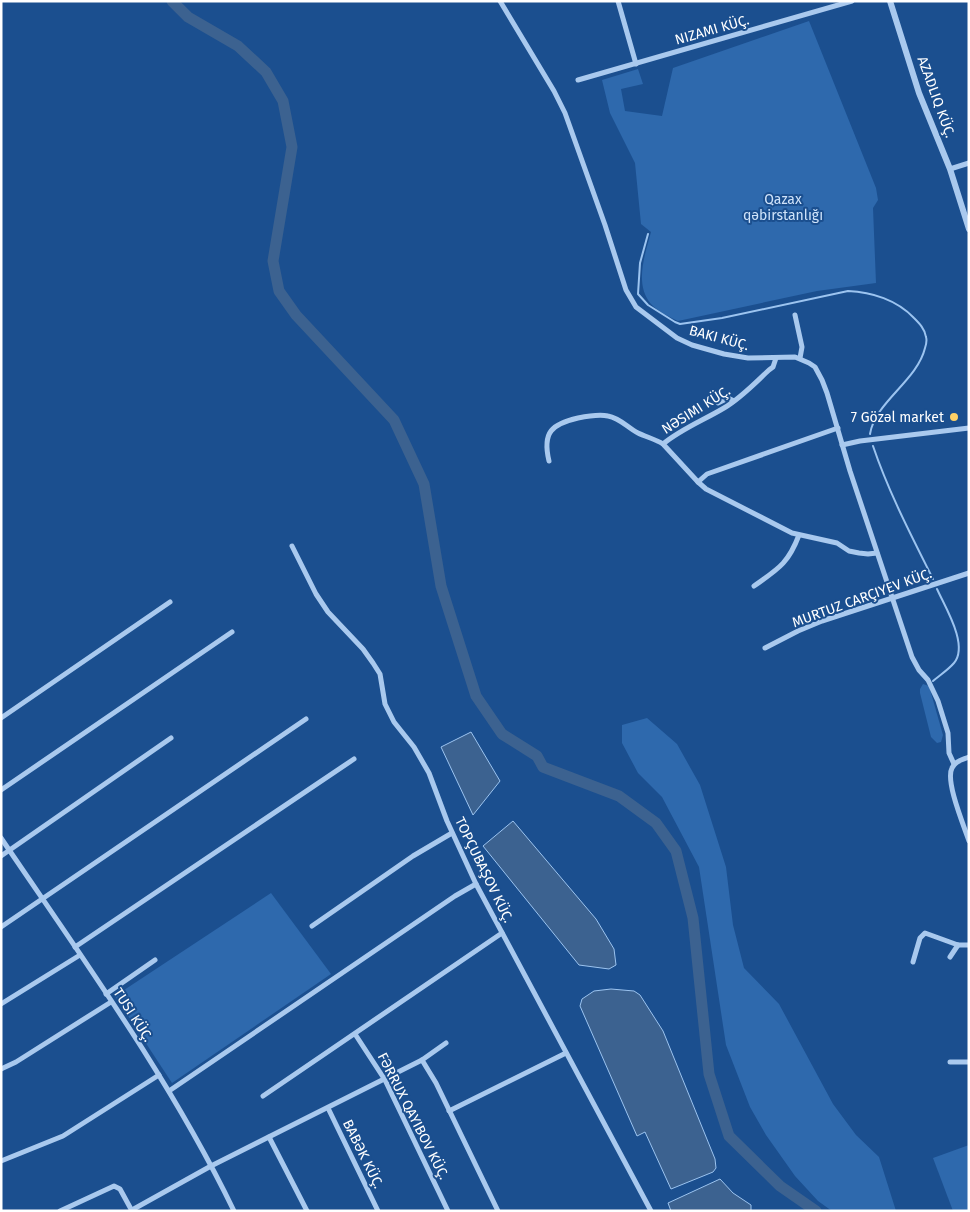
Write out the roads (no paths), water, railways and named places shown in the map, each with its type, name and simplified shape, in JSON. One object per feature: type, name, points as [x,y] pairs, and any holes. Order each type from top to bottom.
[{"type":"street","points":[[500,1],[554,91],[565,113],[605,224],[626,290],[636,307],[677,338],[692,345],[741,357],[776,358],[786,356],[800,358],[815,367],[822,380],[912,658],[915,666],[928,680],[938,701],[948,733],[949,753],[954,764]]},
{"type":"street","points":[[618,1],[636,64]]},
{"type":"street","name":"NIZAMI KÜÇ.","points":[[578,80],[852,1]]},
{"type":"street","points":[[890,1],[919,93],[950,169],[969,229]]},
{"type":"street","points":[[950,169],[969,163]]},
{"type":"street","points":[[795,315],[802,347],[800,358]]},
{"type":"street","name":"NƏSIMI KÜÇ.","points":[[776,358],[770,370],[725,408],[676,434],[663,444],[706,489],[781,529],[837,543],[849,551],[868,554],[877,553]]},
{"type":"street","points":[[718,403],[728,398],[734,401]]},
{"type":"street","points":[[549,460],[546,442],[555,426],[563,422],[588,416],[602,415],[615,418],[639,434],[663,444]]},
{"type":"street","points":[[698,482],[707,474],[838,428]]},
{"type":"street","points":[[842,445],[969,428]]},
{"type":"street","points":[[754,586],[787,560],[793,552],[799,535]]},
{"type":"street","name":"TOPÇUBAŞOV KÜÇ.","points":[[292,546],[316,594],[328,612],[363,649],[380,674],[385,704],[394,722],[414,747],[424,765],[452,833],[476,884],[651,1211]]},
{"type":"street","points":[[765,648],[822,621],[969,573]]},
{"type":"street","points":[[1,718],[170,602]]},
{"type":"street","points":[[1,790],[232,632]]},
{"type":"street","points":[[1,927],[306,719]]},
{"type":"street","points":[[1,856],[172,738]]},
{"type":"street","points":[[969,758],[954,764],[950,773],[969,841]]},
{"type":"street","points":[[75,947],[354,759]]},
{"type":"street","points":[[312,926],[412,856],[452,833]]},
{"type":"street","name":"TUSI KÜÇ.","points":[[1,838],[169,1091],[234,1211]]},
{"type":"street","points":[[169,1091],[455,896],[476,884]]},
{"type":"street","points":[[263,1096],[502,932]]},
{"type":"street","points":[[913,962],[922,934],[928,933],[969,946]]},
{"type":"street","points":[[950,957],[958,944]]},
{"type":"street","points":[[1,1004],[80,955]]},
{"type":"street","points":[[106,994],[154,960]]},
{"type":"street","points":[[1,1069],[16,1062],[111,1002]]},
{"type":"street","name":"FƏRRUX QAYIBOV KÜÇ.","points":[[355,1034],[384,1080],[448,1211]]},
{"type":"street","points":[[60,1211],[114,1186],[120,1189],[132,1210],[211,1166],[422,1060],[446,1043]]},
{"type":"street","points":[[449,1111],[566,1053]]},
{"type":"street","points":[[422,1060],[429,1070],[498,1211]]},
{"type":"street","points":[[950,1062],[969,1062]]},
{"type":"street","points":[[1,1162],[63,1136],[159,1075]]},
{"type":"street","name":"BABƏK KÜÇ.","points":[[328,1108],[378,1211]]},
{"type":"street","points":[[270,1137],[307,1211]]},
{"type":"waterway","points":[[172,1],[188,17],[238,46],[266,72],[283,101],[292,147],[273,261],[279,291],[296,315],[394,420],[424,484],[441,586],[476,696],[502,734],[537,756],[543,767],[619,796],[656,823],[676,851],[693,918],[709,1074],[729,1136],[780,1186],[816,1211]]},
{"type":"waterway","points":[[648,234],[640,263],[638,294],[648,305],[680,324],[722,318],[848,291],[884,298],[907,312],[923,329],[926,338],[925,347],[921,360],[914,371],[887,401],[873,422],[870,434]]},
{"type":"waterway","points":[[873,446],[893,497],[933,579]]},
{"type":"waterway","points":[[933,681],[954,663],[958,655],[959,646],[954,626],[937,589]]},
{"type":"place","name":"7 Gözəl market","points":[[954,417]]},
{"type":"park label","name":"Qazax qəbirstanlığı","points":[[783,207]]}]
